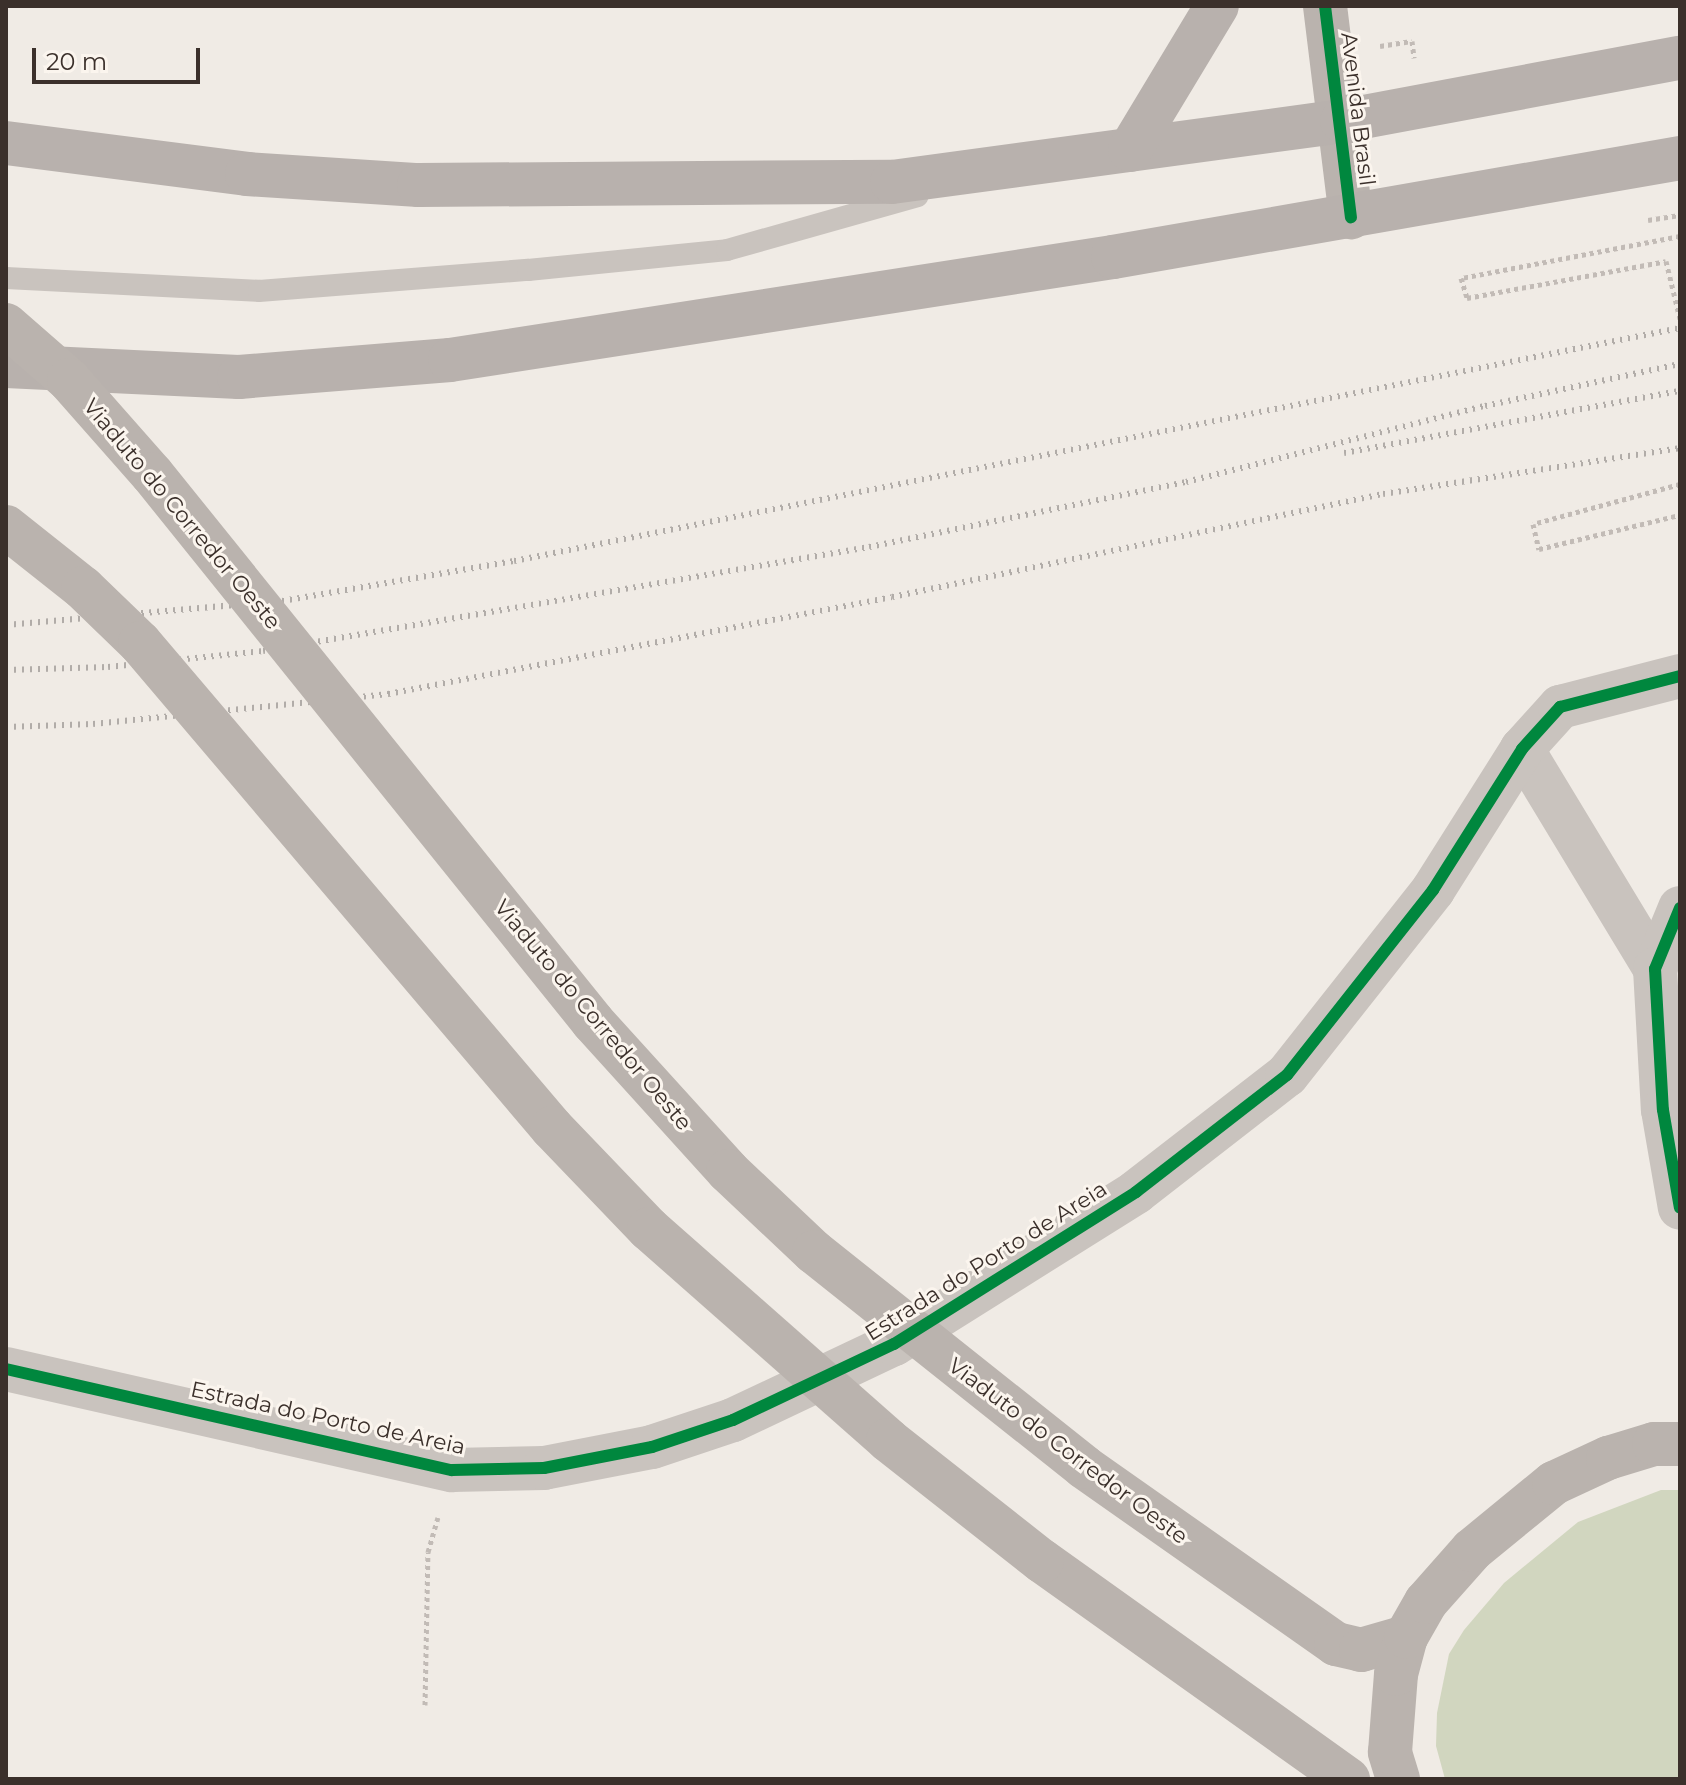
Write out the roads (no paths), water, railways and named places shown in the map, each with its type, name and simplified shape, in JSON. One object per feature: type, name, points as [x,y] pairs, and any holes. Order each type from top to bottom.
[{"type":"main road","points":[[1130,150],[1217,6]]},
{"type":"main road","name":"Avenida Brasil","points":[[1325,6],[1342,121],[1351,217]]},
{"type":"main road","points":[[6,143],[247,174],[419,185],[892,182],[1342,121],[1680,58]]},
{"type":"main road","points":[[6,366],[239,377],[450,360],[1351,217],[1680,158]]},
{"type":"main road","name":"Viaduto do Corredor Oeste","points":[[6,325],[69,380],[152,474],[593,1022],[707,1149],[826,1262],[1084,1467],[1336,1644],[1361,1650],[1406,1637]]},
{"type":"main road","points":[[6,527],[72,579],[140,643],[552,1128],[649,1229],[888,1440],[1042,1561],[1348,1779]]},
{"type":"main road","points":[[1398,1779],[1390,1752],[1391,1710],[1406,1637],[1426,1602],[1472,1550],[1554,1483],[1608,1458],[1654,1444],[1680,1444]]},
{"type":"street","name":"Estrada do Porto de Areia","points":[[6,1369],[452,1470],[544,1468],[652,1447],[733,1420],[894,1344],[1136,1192],[1287,1075],[1433,890],[1522,749],[1560,707],[1680,676]]},
{"type":"street","points":[[1522,749],[1655,969]]},
{"type":"street","points":[[1680,908],[1655,969],[1663,1110],[1680,1208]]},
{"type":"lane","points":[[6,278],[259,291],[727,250],[1031,164]]},
{"type":"railway","points":[[6,625],[282,601],[514,561],[1680,328]]},
{"type":"railway","points":[[6,670],[108,667],[263,651],[869,547],[1186,482],[1485,406],[1680,364]]},
{"type":"railway","points":[[1344,453],[1680,391]]},
{"type":"railway","points":[[6,727],[93,724],[388,694],[892,597],[1383,494],[1680,448]]}]
